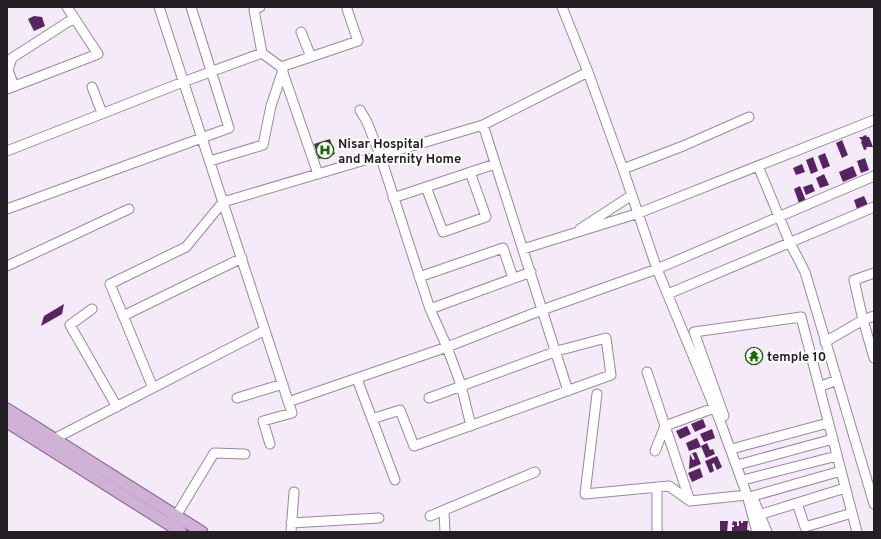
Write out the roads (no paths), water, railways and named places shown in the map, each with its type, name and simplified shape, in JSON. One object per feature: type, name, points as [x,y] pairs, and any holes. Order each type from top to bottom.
[{"type":"main road","points":[[7,409],[202,532]]},
{"type":"main road","points":[[7,422],[181,532]]},
{"type":"street","points":[[67,7],[98,54],[11,87],[8,70],[12,58],[74,18]]},
{"type":"street","points":[[159,7],[292,413],[262,421],[270,444]]},
{"type":"street","points":[[7,209],[229,128],[191,7]]},
{"type":"street","points":[[260,7],[254,10],[262,53],[282,69],[318,174]]},
{"type":"street","points":[[562,7],[588,72],[639,213],[657,269],[750,496],[767,532]]},
{"type":"street","points":[[282,69],[311,57],[358,41],[347,9]]},
{"type":"street","points":[[301,32],[311,57]]},
{"type":"street","points":[[7,151],[211,71],[262,53]]},
{"type":"street","points":[[210,161],[263,145],[271,106],[282,69]]},
{"type":"street","points":[[153,388],[110,284],[186,247],[223,202],[483,125],[588,72]]},
{"type":"street","points":[[92,87],[102,114]]},
{"type":"street","points":[[360,110],[367,122],[380,156],[430,309],[447,347],[461,385],[471,426]]},
{"type":"street","points":[[623,169],[683,146],[749,117]]},
{"type":"street","points":[[524,249],[639,213],[874,120]]},
{"type":"street","points":[[483,125],[524,249],[568,391]]},
{"type":"street","points":[[394,198],[495,164]]},
{"type":"street","points":[[758,166],[790,242],[805,272],[874,504]]},
{"type":"street","points":[[426,187],[444,232],[486,217],[470,172]]},
{"type":"street","points":[[288,402],[447,347],[542,310],[657,269],[874,176]]},
{"type":"street","points":[[571,235],[632,194]]},
{"type":"street","points":[[668,294],[874,207]]},
{"type":"street","points":[[7,266],[129,209]]},
{"type":"street","points":[[420,277],[503,248],[513,278]]},
{"type":"street","points":[[123,316],[242,258]]},
{"type":"street","points":[[430,309],[531,272]]},
{"type":"street","points":[[874,273],[854,280],[863,320],[874,358]]},
{"type":"street","points":[[92,309],[70,325],[117,407]]},
{"type":"street","points":[[825,342],[863,320],[874,316]]},
{"type":"street","points":[[756,532],[746,479],[694,332],[801,317],[857,532]]},
{"type":"street","points":[[863,320],[874,337]]},
{"type":"street","points":[[42,445],[265,330]]},
{"type":"street","points":[[372,419],[400,410],[414,446],[611,375],[606,338],[556,351],[429,398]]},
{"type":"street","points":[[647,372],[690,501]]},
{"type":"street","points":[[357,379],[395,480]]},
{"type":"street","points":[[819,387],[837,380]]},
{"type":"street","points":[[237,398],[283,384]]},
{"type":"street","points":[[597,394],[585,494],[669,486],[690,501],[750,496],[841,471]]},
{"type":"street","points":[[655,451],[665,426],[714,408]]},
{"type":"street","points":[[735,448],[828,423]]},
{"type":"street","points":[[741,464],[832,439]]},
{"type":"street","points":[[171,526],[214,453],[245,454]]},
{"type":"street","points":[[746,479],[837,456]]},
{"type":"street","points":[[430,516],[535,472]]},
{"type":"street","points":[[657,487],[657,532]]},
{"type":"street","points":[[759,515],[845,488]]},
{"type":"street","points":[[294,492],[291,528],[379,518]]},
{"type":"street","points":[[797,504],[804,527],[852,513]]},
{"type":"street","points":[[444,511],[445,532]]},
{"type":"place","name":"Nisar Hospital and Maternity Home","points":[[325,150]]},
{"type":"place","name":"temple 10","points":[[754,356]]}]
